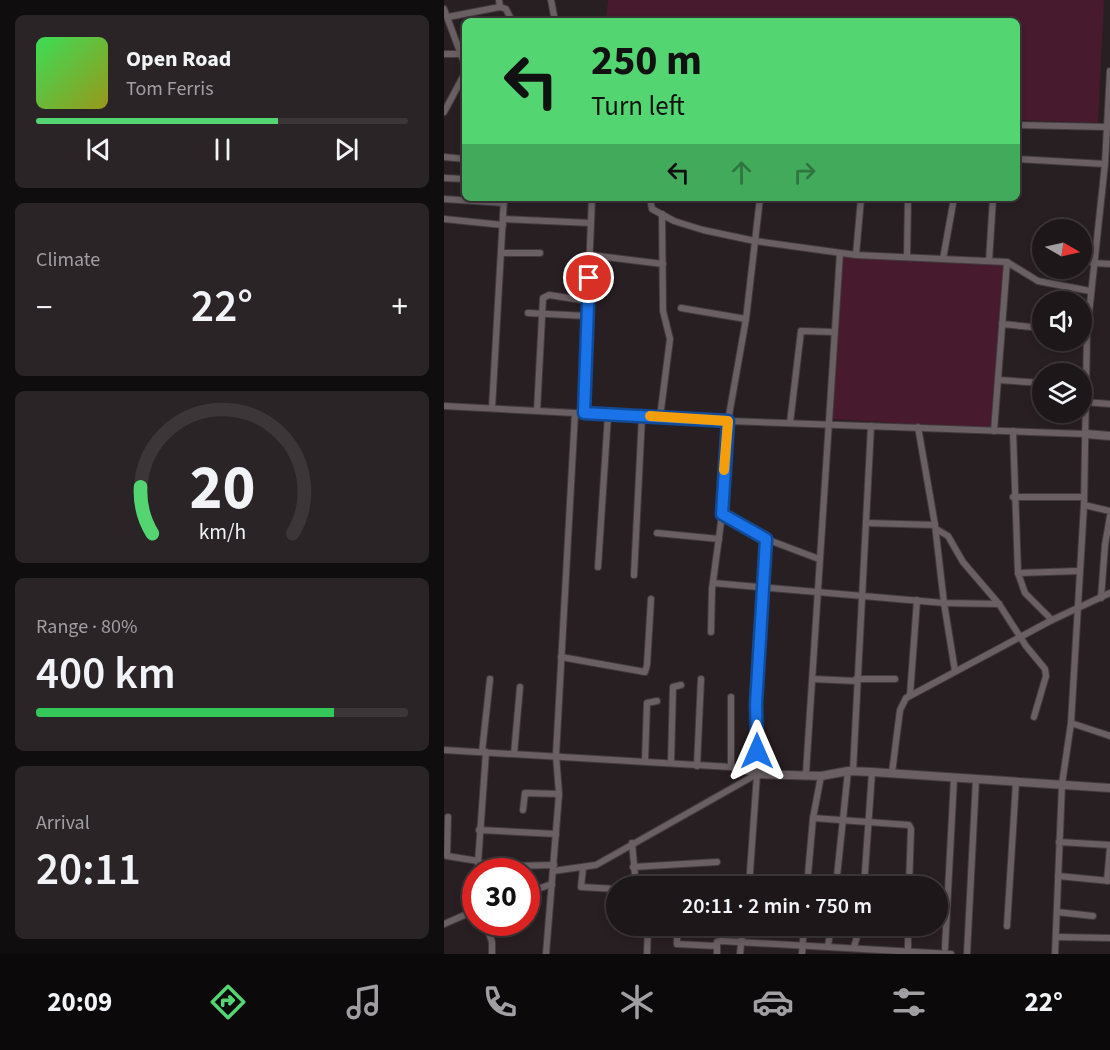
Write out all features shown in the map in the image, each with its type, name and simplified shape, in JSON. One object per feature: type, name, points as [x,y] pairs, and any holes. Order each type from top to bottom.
[{"type":"street","points":[[551,0],[554,18]]},
{"type":"street","points":[[448,17],[500,4],[506,9],[510,18]]},
{"type":"street","points":[[444,9],[462,58]]},
{"type":"street","points":[[444,54],[460,54]]},
{"type":"street","points":[[651,201],[652,209],[703,230],[755,241],[856,255],[1007,262],[1033,279],[1090,291],[1108,132],[1110,71]]},
{"type":"street","points":[[444,112],[462,79]]},
{"type":"street","points":[[1020,125],[1108,132]]},
{"type":"street","points":[[444,158],[462,159]]},
{"type":"street","points":[[1020,159],[1105,164]]},
{"type":"street","points":[[444,178],[462,179]]},
{"type":"street","points":[[444,199],[462,199]]},
{"type":"street","points":[[492,408],[504,201]]},
{"type":"street","points":[[584,413],[592,201]]},
{"type":"street","points":[[711,632],[713,583],[722,514],[728,421],[746,319],[760,201]]},
{"type":"street","points":[[856,255],[861,201]]},
{"type":"street","points":[[907,257],[908,201]]},
{"type":"street","points":[[943,259],[953,201]]},
{"type":"street","points":[[989,261],[993,201]]},
{"type":"street","points":[[660,417],[669,353],[669,339],[663,311],[662,214]]},
{"type":"street","points":[[444,219],[591,223]]},
{"type":"street","points":[[501,253],[540,253]]},
{"type":"street","points":[[806,773],[833,332],[840,253]]},
{"type":"street","points":[[590,255],[663,264]]},
{"type":"street","points":[[994,431],[1007,262]]},
{"type":"street","points":[[1094,263],[1110,264]]},
{"type":"street","points":[[537,411],[543,298],[546,295],[588,301]]},
{"type":"street","points":[[681,308],[746,319]]},
{"type":"street","points":[[528,313],[587,316]]},
{"type":"street","points":[[1002,324],[1032,327]]},
{"type":"street","points":[[790,423],[801,331],[833,332]]},
{"type":"street","points":[[998,380],[1032,382]]},
{"type":"street","points":[[1092,403],[1110,404]]},
{"type":"street","points":[[444,406],[728,421],[1110,436]]},
{"type":"street","points":[[546,954],[559,794],[556,755],[574,413]]},
{"type":"street","points":[[598,567],[608,414]]},
{"type":"street","points":[[634,575],[642,416]]},
{"type":"street","points":[[1055,954],[1062,784],[1071,723],[1084,505],[1085,423]]},
{"type":"street","points":[[837,876],[842,819],[850,771],[871,426]]},
{"type":"street","points":[[918,427],[936,527],[944,603],[956,672]]},
{"type":"street","points":[[1012,431],[1018,573],[1025,593],[1052,620]]},
{"type":"street","points":[[1013,497],[1084,497]]},
{"type":"street","points":[[1084,505],[1110,511]]},
{"type":"street","points":[[722,514],[766,539],[819,559]]},
{"type":"street","points":[[1101,598],[1105,545],[1110,516]]},
{"type":"street","points":[[866,523],[936,527],[948,536],[963,562],[999,604],[1046,671],[1034,717]]},
{"type":"street","points":[[657,533],[719,539]]},
{"type":"street","points":[[751,876],[757,774],[756,704],[766,539]]},
{"type":"street","points":[[1018,573],[1079,571]]},
{"type":"street","points":[[713,583],[944,603],[999,604]]},
{"type":"street","points":[[892,773],[900,710],[902,702],[910,695],[1022,638],[1052,620],[1078,610],[1110,593]]},
{"type":"street","points":[[561,657],[646,671],[651,599]]},
{"type":"street","points":[[910,695],[917,600]]},
{"type":"street","points":[[478,858],[490,679]]},
{"type":"street","points":[[697,766],[701,679]]},
{"type":"street","points":[[813,679],[895,679]]},
{"type":"street","points":[[671,763],[673,687],[681,685]]},
{"type":"street","points":[[514,754],[520,687]]},
{"type":"street","points":[[731,697],[731,767]]},
{"type":"street","points":[[645,761],[647,703],[657,701]]},
{"type":"street","points":[[1071,723],[1110,736]]},
{"type":"street","points":[[444,750],[731,767],[757,774],[806,773],[821,776],[850,771],[1110,788]]},
{"type":"street","points":[[864,876],[872,772]]},
{"type":"street","points":[[540,868],[583,868],[596,865],[757,774]]},
{"type":"street","points":[[808,876],[813,818],[821,776]]},
{"type":"street","points":[[945,948],[954,778]]},
{"type":"street","points":[[967,954],[976,779]]},
{"type":"street","points":[[1008,926],[1016,782]]},
{"type":"street","points":[[523,810],[525,792],[559,794]]},
{"type":"street","points":[[448,817],[447,856],[462,858]]},
{"type":"street","points":[[813,818],[867,820],[910,826],[909,876]]},
{"type":"street","points":[[479,830],[556,834]]},
{"type":"street","points":[[1058,876],[1109,881],[1110,846],[1059,842]]},
{"type":"street","points":[[632,843],[634,876]]},
{"type":"street","points":[[633,867],[717,862]]},
{"type":"street","points":[[583,868],[581,887],[606,888]]},
{"type":"street","points":[[540,888],[552,884]]},
{"type":"street","points":[[1057,912],[1094,916]]},
{"type":"street","points":[[444,924],[462,916]]},
{"type":"street","points":[[490,936],[492,954]]},
{"type":"street","points":[[647,954],[648,936]]},
{"type":"street","points":[[676,936],[679,945],[717,946]]},
{"type":"street","points":[[740,954],[741,936]]},
{"type":"street","points":[[802,954],[803,936]]},
{"type":"street","points":[[828,946],[830,936]]},
{"type":"street","points":[[854,948],[857,936]]},
{"type":"street","points":[[908,936],[908,951]]},
{"type":"street","points":[[1057,937],[1110,938]]},
{"type":"street","points":[[717,954],[719,941],[828,946],[883,952],[951,954]]},
{"type":"shaded area","points":[[608,0],[1104,0],[1098,123],[1020,120],[1020,18],[606,18]]},
{"type":"shaded area","points":[[844,253],[1008,264],[996,429],[830,419]]},
{"type":"slow traffic","points":[[650,416],[728,421],[724,470]]},
{"type":"route","points":[[589,278],[584,413],[728,421],[722,514],[766,539],[756,704],[757,751]]}]
